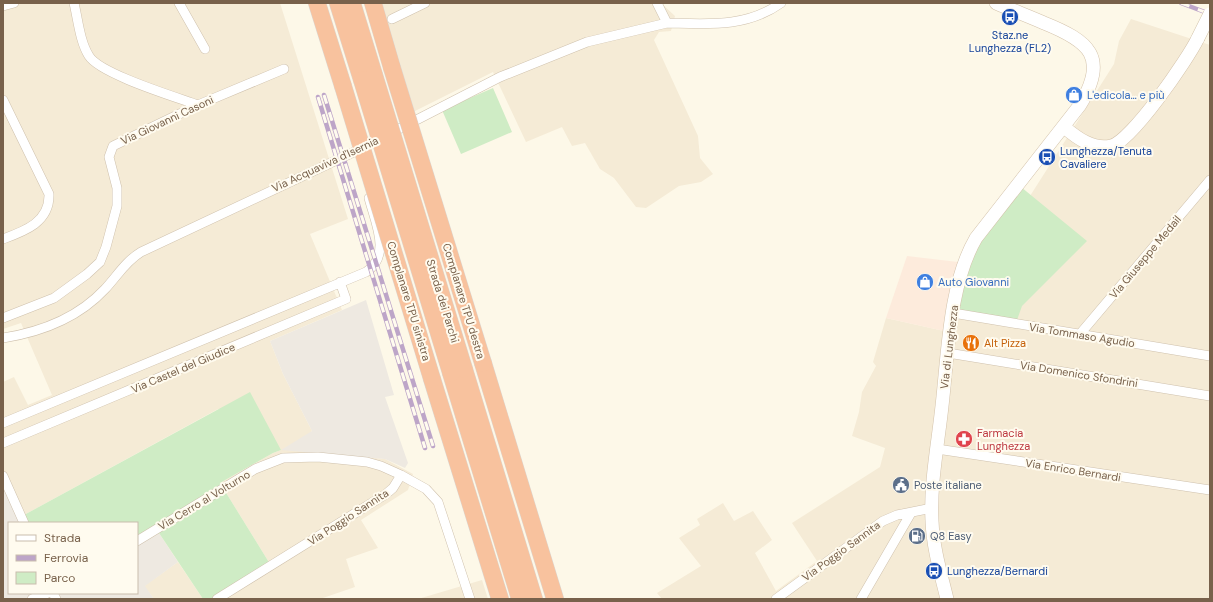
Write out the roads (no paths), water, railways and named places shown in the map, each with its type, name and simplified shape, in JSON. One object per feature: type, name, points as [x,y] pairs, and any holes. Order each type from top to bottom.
[{"type":"highway","name":"Complanare TPU sinistra","points":[[317,3],[500,599]]},
{"type":"highway","name":"Strada dei Parchi","points":[[338,3],[368,77]]},
{"type":"highway","name":"Strada dei Parchi","points":[[352,3],[368,77],[457,371],[520,599]]},
{"type":"highway","name":"Complanare TPU destra","points":[[373,3],[555,599]]},
{"type":"highway","name":"Strada dei Parchi","points":[[457,371],[534,599]]},
{"type":"street","points":[[3,6],[14,3]]},
{"type":"street","points":[[74,3],[86,52],[96,64],[114,74],[198,105]]},
{"type":"street","points":[[179,3],[206,50]]},
{"type":"street","points":[[392,19],[425,3]]},
{"type":"street","points":[[658,3],[667,23],[717,24],[736,23],[761,15],[781,3]]},
{"type":"street","name":"Via di Lunghezza","points":[[948,599],[936,549],[932,508],[948,353],[953,314],[962,270],[974,242],[1080,105],[1092,83],[1094,66],[1088,48],[1080,40],[1066,32],[996,3]]},
{"type":"street","points":[[1064,127],[1083,141],[1095,145],[1108,147],[1121,142],[1161,94],[1198,38],[1210,14]]},
{"type":"street","name":"Via Acquaviva d'Isernia","points":[[3,338],[33,332],[71,316],[95,299],[125,265],[141,252],[356,151],[500,77],[587,42],[667,23]]},
{"type":"street","name":"Via Giovanni Casoni","points":[[3,318],[54,298],[88,274],[100,262],[106,247],[117,206],[117,188],[109,157],[113,146],[198,105],[284,69]]},
{"type":"street","points":[[3,100],[49,194],[49,204],[47,212],[38,222],[22,232],[3,239]]},
{"type":"street","name":"Via Castel del Giudice","points":[[3,423],[373,267],[381,251],[380,242],[356,151]]},
{"type":"street","name":"Via Giuseppe Medail","points":[[1080,334],[1210,180]]},
{"type":"street","name":"Via Castel del Giudice","points":[[3,443],[346,299],[340,282]]},
{"type":"street","name":"Via Tommaso Agudio","points":[[953,314],[1210,356]]},
{"type":"street","name":"Via Domenico Sfondrini","points":[[948,353],[1210,396]]},
{"type":"street","name":"Via Enrico Bernardi","points":[[937,449],[1210,490]]},
{"type":"street","name":"Via Cerro al Volturno","points":[[138,540],[255,469],[271,462],[293,457],[322,457],[372,463],[402,475]]},
{"type":"street","points":[[402,475],[426,488],[437,499],[470,599]]},
{"type":"street","name":"Via Poggio Sannita","points":[[217,599],[386,494],[393,488],[402,475]]},
{"type":"street","points":[[3,476],[24,522]]},
{"type":"street","name":"Via Poggio Sannita","points":[[776,599],[878,524],[892,517],[932,508]]},
{"type":"street","points":[[861,599],[911,513]]},
{"type":"street","points":[[32,599],[45,594]]},
{"type":"railway","points":[[1181,3],[1210,14]]},
{"type":"railway","points":[[324,95],[433,446]]},
{"type":"railway","points":[[318,97],[425,448]]},
{"type":"place","name":"Staz.ne Lunghezza (FL2)","points":[[1010,17]]},
{"type":"place","name":"L'edicola… e più","points":[[1074,95]]},
{"type":"place","name":"Lunghezza/Tenuta Cavaliere","points":[[1047,157]]},
{"type":"place","name":"Auto Giovanni","points":[[925,282]]},
{"type":"place","name":"Alt Pizza","points":[[971,343]]},
{"type":"place","name":"Farmacia Lunghezza","points":[[964,439]]},
{"type":"place","name":"Poste italiane","points":[[901,485]]},
{"type":"place","name":"Q8 Easy","points":[[917,536]]},
{"type":"place","name":"Lunghezza/Bernardi","points":[[934,571]]}]
